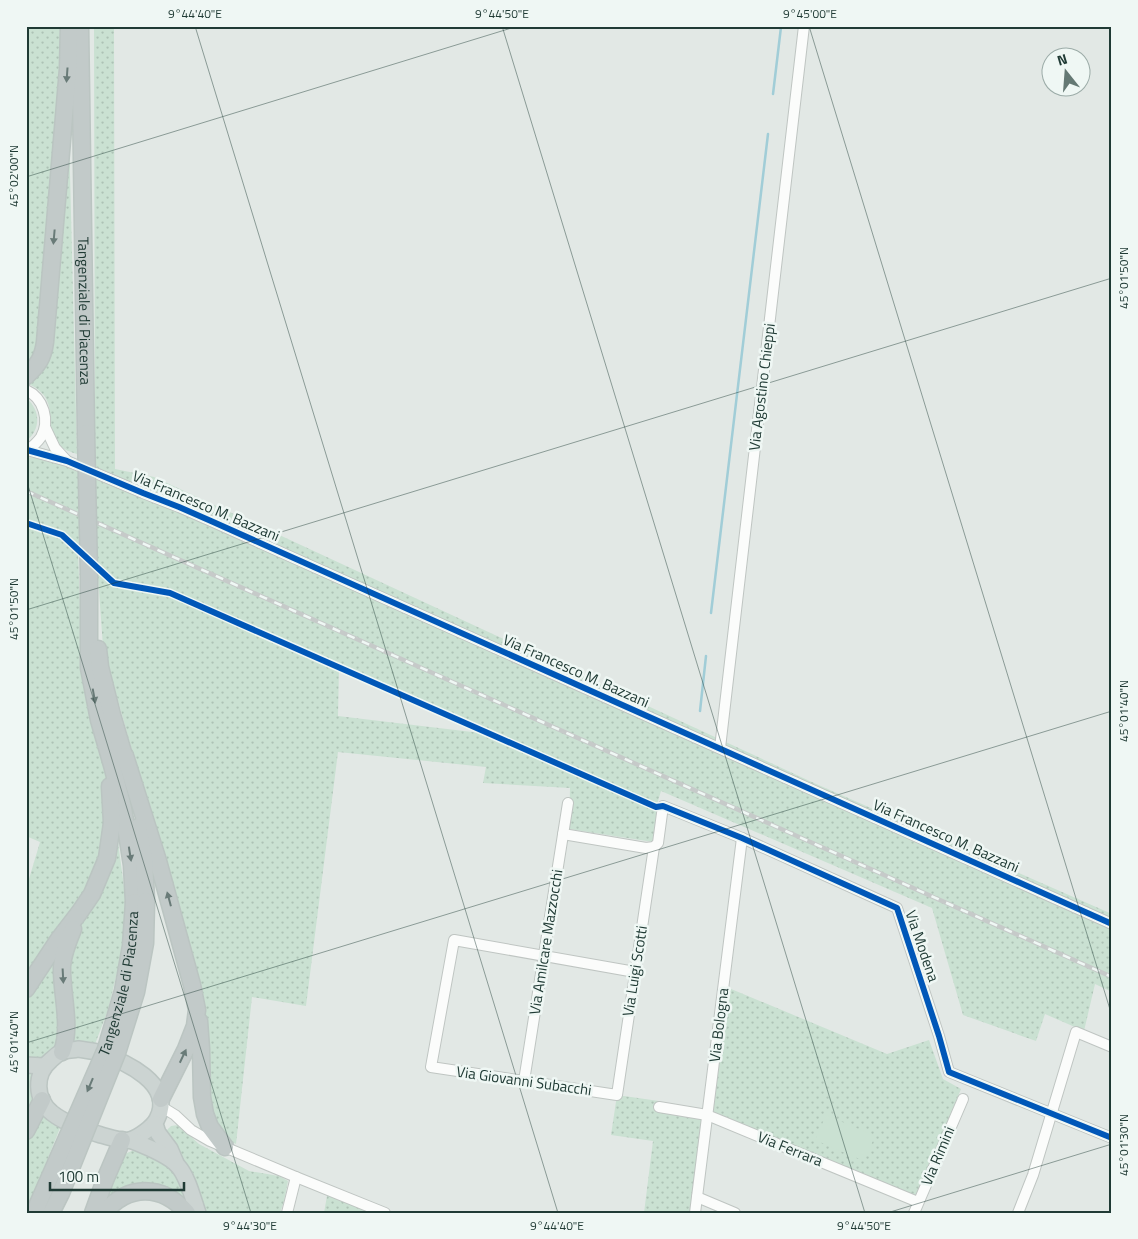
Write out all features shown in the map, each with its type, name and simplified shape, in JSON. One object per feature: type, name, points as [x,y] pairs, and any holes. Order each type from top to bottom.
[{"type":"highway","points":[[26,376],[38,364],[45,342],[68,69],[69,26]]},
{"type":"highway","name":"Tangenziale di Piacenza","points":[[51,1213],[61,1193],[117,1053],[136,992],[145,942],[140,902],[123,808],[98,720],[89,668],[80,26]]},
{"type":"highway","name":"Tangenziale di Piacenza","points":[[34,1213],[106,1049],[124,991],[140,902],[144,859],[125,756],[100,667],[89,595]]},
{"type":"highway","points":[[26,989],[92,894],[107,858],[112,823],[110,788],[98,720]]},
{"type":"highway","points":[[125,756],[158,862],[192,985],[200,1030],[202,1097],[205,1114],[210,1127],[225,1147]]},
{"type":"highway","points":[[62,1052],[66,1043],[63,960],[79,913]]},
{"type":"highway","points":[[161,1103],[186,1050],[195,1026],[197,1010]]},
{"type":"highway","points":[[26,1132],[41,1097]]},
{"type":"highway","points":[[93,1213],[105,1180],[126,1140]]},
{"type":"highway","points":[[104,1213],[111,1204],[127,1194],[138,1191],[155,1192],[167,1196],[187,1213]]},
{"type":"main road","points":[[41,1097],[38,1084],[40,1074],[44,1066],[62,1052],[78,1049],[111,1057],[146,1076],[155,1087],[161,1103],[159,1116],[155,1124],[141,1134],[126,1140]]},
{"type":"main road","points":[[26,1065],[44,1066]]},
{"type":"main road","points":[[26,1083],[41,1097],[51,1112],[72,1124],[103,1136],[126,1140],[154,1150],[177,1164]]},
{"type":"main road","points":[[155,1124],[158,1133],[170,1149],[182,1172],[198,1213]]},
{"type":"street","name":"Via Agostino Chieppi","points":[[720,748],[804,26]]},
{"type":"street","name":"Via Francesco M. Bazzani","points":[[26,390],[38,398],[43,407],[45,427],[55,448],[67,461]]},
{"type":"street","points":[[26,450],[35,444],[45,427]]},
{"type":"street","name":"Via Francesco M. Bazzani","points":[[26,450],[67,461],[212,521],[1112,924]]},
{"type":"street","name":"Via Amilcare Mazzocchi","points":[[524,1081],[568,803]]},
{"type":"street","name":"Via Modena","points":[[654,847],[658,843],[663,806],[742,838],[897,908],[940,1036],[950,1072],[1112,1138]]},
{"type":"street","points":[[563,834],[646,848],[654,847]]},
{"type":"street","name":"Via Bologna","points":[[696,1213],[742,838]]},
{"type":"street","name":"Via Luigi Scotti","points":[[617,1094],[654,847]]},
{"type":"street","name":"Via Giovanni Subacchi","points":[[544,956],[454,940],[431,1067],[617,1094]]},
{"type":"street","points":[[544,956],[635,972]]},
{"type":"street","points":[[1018,1213],[1033,1175],[1076,1032],[1112,1047]]},
{"type":"street","name":"Via Rimini","points":[[914,1213],[963,1100]]},
{"type":"street","points":[[161,1103],[191,1130],[210,1141],[385,1213]]},
{"type":"street","name":"Via Ferrara","points":[[659,1106],[708,1115],[918,1202]]},
{"type":"street","points":[[287,1213],[296,1177]]},
{"type":"street","points":[[697,1197],[735,1213]]},
{"type":"green space","points":[[26,26],[70,26],[69,133],[77,454],[65,450],[59,445],[54,437],[45,396],[38,389],[26,383]]},
{"type":"green space","points":[[94,26],[114,26],[115,469],[154,477],[814,783],[1112,914],[1112,992],[1095,984],[1084,1031],[1045,1014],[1036,1041],[963,1015],[932,908],[661,791],[653,842],[569,829],[570,788],[483,783],[486,767],[338,752],[306,1006],[252,997],[236,1144],[226,1139],[218,1128],[210,1108],[209,1050],[204,1007],[103,647],[97,563],[78,550],[82,666],[112,798],[129,923],[108,1010],[89,1060],[76,1055],[67,1056],[55,1063],[48,1075],[45,1088],[46,1095],[54,1106],[66,1113],[26,1213],[26,889],[40,842],[26,836],[26,522],[42,530],[26,520],[26,457],[95,462]],"holes":[[[339,667],[489,734],[338,716]]]},
{"type":"green space","points":[[26,398],[37,414],[37,426],[26,441]]},
{"type":"green space","points":[[724,986],[887,1054],[929,1040],[943,1079],[961,1089],[916,1198],[707,1115],[695,1213],[644,1213],[653,1141],[611,1135],[617,1095],[659,1101],[658,1106],[706,1114]]},
{"type":"green space","points":[[826,1115],[875,1136],[864,1161],[815,1140]]},
{"type":"green space","points":[[178,1125],[199,1144],[249,1171],[279,1176],[288,1181],[280,1213],[204,1213],[192,1173],[166,1131],[171,1126]]},
{"type":"green space","points":[[134,1150],[157,1159],[169,1168],[184,1193],[186,1200],[184,1202],[170,1193],[106,1201],[119,1160]]},
{"type":"green space","points":[[328,1190],[383,1213],[324,1213]]},
{"type":"waterway","points":[[773,94],[781,27]]},
{"type":"waterway","points":[[711,613],[768,134]]},
{"type":"waterway","points":[[700,711],[706,656]]},
{"type":"railway","points":[[26,491],[1112,977]]},
{"type":"cycle path","points":[[27,450],[67,461],[179,507],[1112,924]]},
{"type":"cycle path","points":[[26,523],[62,535],[114,583],[170,593],[656,807],[663,806],[742,838],[897,908],[949,1072],[1112,1138]]}]
